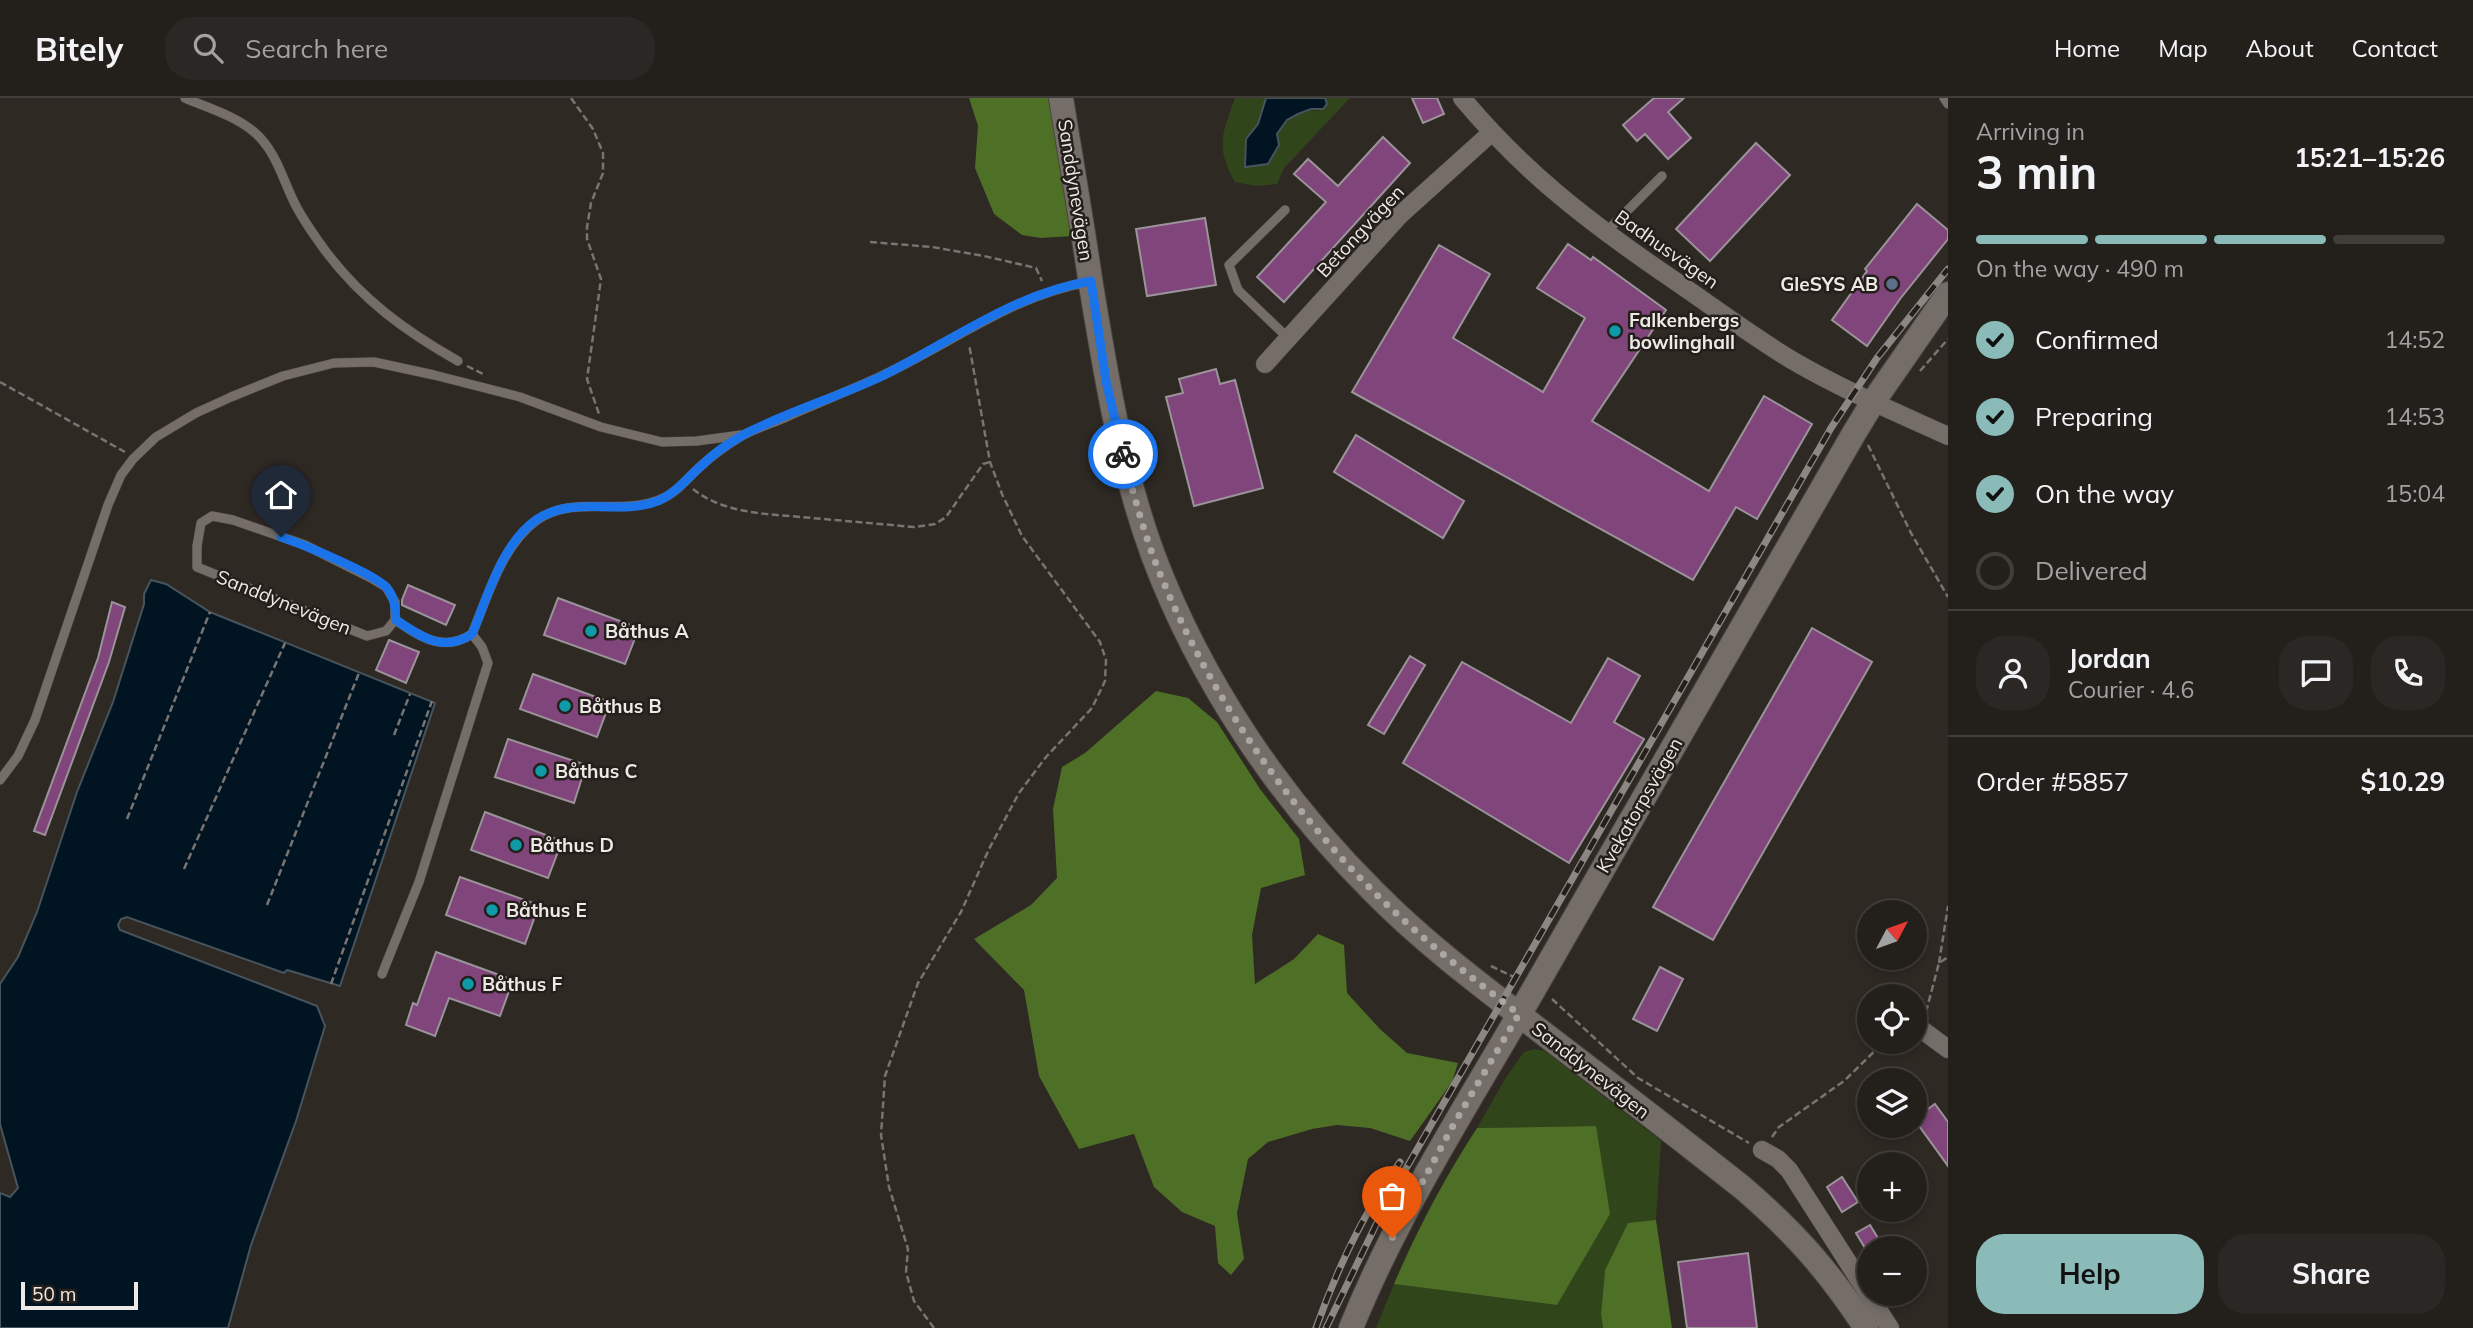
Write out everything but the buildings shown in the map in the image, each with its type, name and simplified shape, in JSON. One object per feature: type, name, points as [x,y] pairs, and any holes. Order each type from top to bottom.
[{"type":"street","name":"Sanddynevägen","points":[[1061,98],[1106,381],[1137,504],[1158,568],[1179,616],[1211,679],[1270,770],[1324,838],[1372,891],[1407,924],[1743,1188],[1771,1213],[1815,1256],[1866,1328]]},
{"type":"street","name":"Badhusvägen","points":[[1462,98],[1491,133],[1534,175],[1605,233],[1790,359],[1873,402],[1948,436]]},
{"type":"street","name":"Betongvägen","points":[[1265,364],[1400,215],[1491,133]]},
{"type":"street","name":"Kvekatorpsvägen","points":[[1351,1328],[1364,1294],[1455,1122],[1853,435],[1948,294]]},
{"type":"street","points":[[1927,1033],[1948,1049]]},
{"type":"street","points":[[1762,1150],[1778,1158],[1789,1170],[1890,1328]]},
{"type":"lane","points":[[185,98],[237,120],[252,131],[274,155],[296,206],[311,230],[358,290],[385,315],[458,361]]},
{"type":"lane","points":[[1944,98],[1948,104]]},
{"type":"lane","points":[[1605,233],[1662,176]]},
{"type":"lane","points":[[1284,210],[1229,265],[1238,290],[1288,338]]},
{"type":"lane","name":"Sanddynevägen","points":[[472,634],[508,552],[527,528],[553,511],[628,506],[657,501],[671,494],[701,465],[743,435],[880,377],[965,330],[1047,291],[1091,281]]},
{"type":"lane","points":[[0,780],[18,756],[35,719],[108,505],[121,475],[156,437],[196,413],[283,376],[334,363],[374,362],[520,397],[601,427],[662,442],[743,435]]},
{"type":"lane","name":"Sanddynevägen","points":[[212,516],[233,520],[306,545],[386,587],[395,602],[396,620],[386,631],[367,636],[197,567],[201,523],[212,516]]},
{"type":"lane","points":[[382,974],[419,882],[488,663],[482,647],[472,634],[462,641],[442,644],[415,633],[396,620]]},
{"type":"path","points":[[571,98],[593,129],[603,153],[603,173],[591,203],[587,227],[587,239],[601,279],[587,379],[602,421],[601,427]]},
{"type":"path","points":[[870,242],[932,247],[1029,265],[1035,268],[1047,291]]},
{"type":"path","points":[[934,1328],[914,1301],[906,1272],[908,1249],[889,1187],[881,1135],[885,1076],[918,984],[961,912],[1018,793],[1046,757],[1093,708],[1105,681],[1106,660],[1100,642],[1021,536],[990,462],[973,358],[965,330]]},
{"type":"path","points":[[1918,374],[1948,339]]},
{"type":"path","points":[[0,382],[133,459]]},
{"type":"path","points":[[1853,435],[1868,445],[1911,533],[1948,597]]},
{"type":"path","points":[[687,480],[694,490],[727,506],[758,512],[914,527],[935,524],[946,517],[983,464],[990,462]]},
{"type":"path","points":[[127,819],[211,612]]},
{"type":"path","points":[[184,869],[285,643]]},
{"type":"path","points":[[267,905],[359,673]]},
{"type":"path","points":[[394,735],[410,694]]},
{"type":"path","points":[[331,984],[432,701]]},
{"type":"path","points":[[1927,1007],[1939,963],[1948,906]]},
{"type":"path","points":[[1939,963],[1948,957]]},
{"type":"path","points":[[1487,963],[1553,999],[1638,1079],[1762,1150],[1779,1127],[1844,1081],[1872,1054]]},
{"type":"green space","points":[[969,98],[1051,98],[1072,236],[1041,238],[1022,235],[994,214],[975,168],[978,126]]},
{"type":"green space","points":[[1235,98],[1266,98],[1258,124],[1246,139],[1277,134],[1300,113],[1319,111],[1327,104],[1325,98],[1350,98],[1284,168],[1277,184],[1256,186],[1235,182],[1225,159],[1224,131]]},
{"type":"green space","points":[[1156,691],[1188,698],[1217,722],[1260,789],[1299,839],[1305,875],[1261,888],[1252,935],[1255,984],[1294,959],[1318,934],[1344,945],[1347,993],[1380,1029],[1407,1053],[1458,1063],[1452,1082],[1410,1141],[1370,1128],[1337,1125],[1268,1142],[1248,1159],[1237,1213],[1244,1259],[1231,1275],[1218,1263],[1215,1226],[1182,1212],[1154,1187],[1134,1134],[1079,1149],[1039,1076],[1024,990],[974,939],[1031,905],[1057,878],[1053,809],[1062,767],[1085,753]]},
{"type":"green space","points":[[1534,1049],[1545,1051],[1661,1141],[1656,1220],[1628,1224],[1605,1270],[1601,1314],[1603,1328],[1376,1328],[1394,1284],[1557,1305],[1595,1126],[1477,1128],[1524,1052]]},
{"type":"green space","points":[[1596,1126],[1610,1214],[1557,1305],[1394,1284],[1432,1204],[1477,1128]]},
{"type":"green space","points":[[1656,1220],[1672,1328],[1603,1328],[1601,1314],[1605,1270],[1628,1223]]},
{"type":"water","points":[[1266,98],[1325,98],[1327,104],[1323,109],[1311,109],[1287,120],[1277,134],[1279,145],[1268,164],[1245,167],[1246,139],[1258,124]]},
{"type":"water","points":[[151,580],[166,584],[210,612],[435,703],[340,986],[287,970],[284,973],[127,917],[121,919],[118,925],[120,930],[317,1006],[325,1026],[296,1121],[251,1245],[228,1328],[0,1328],[0,1193],[10,1197],[18,1188],[0,1124],[0,984],[18,957],[37,912],[77,792],[113,702],[144,604],[144,594]]},
{"type":"railway","points":[[1326,1328],[1388,1200],[1831,428],[1877,358],[1948,269]]},
{"type":"railway","points":[[1316,1328],[1352,1242],[1374,1201],[1400,1162]]},
{"type":"way so far","points":[[1123,454],[1153,555],[1179,616],[1211,679],[1270,770],[1324,838],[1372,891],[1407,924],[1519,1014],[1455,1122],[1392,1238]]},
{"type":"place","name":"GleSYS AB","points":[[1892,284]]},
{"type":"place","name":"Falkenbergs bowlinghall","points":[[1615,331]]},
{"type":"place","name":"Båthus A","points":[[591,631]]},
{"type":"place","name":"Båthus B","points":[[565,706]]},
{"type":"place","name":"Båthus C","points":[[541,771]]},
{"type":"place","name":"Båthus D","points":[[516,845]]},
{"type":"place","name":"Båthus E","points":[[492,910]]},
{"type":"place","name":"Båthus F","points":[[468,984]]},
{"type":"route","points":[[281,537],[306,545],[386,587],[395,602],[396,620],[415,633],[442,644],[462,641],[472,634],[508,552],[527,528],[539,519],[553,511],[589,505],[628,506],[657,501],[671,494],[701,465],[743,435],[880,377],[1022,302],[1047,291],[1091,281],[1106,381],[1123,454]]}]
